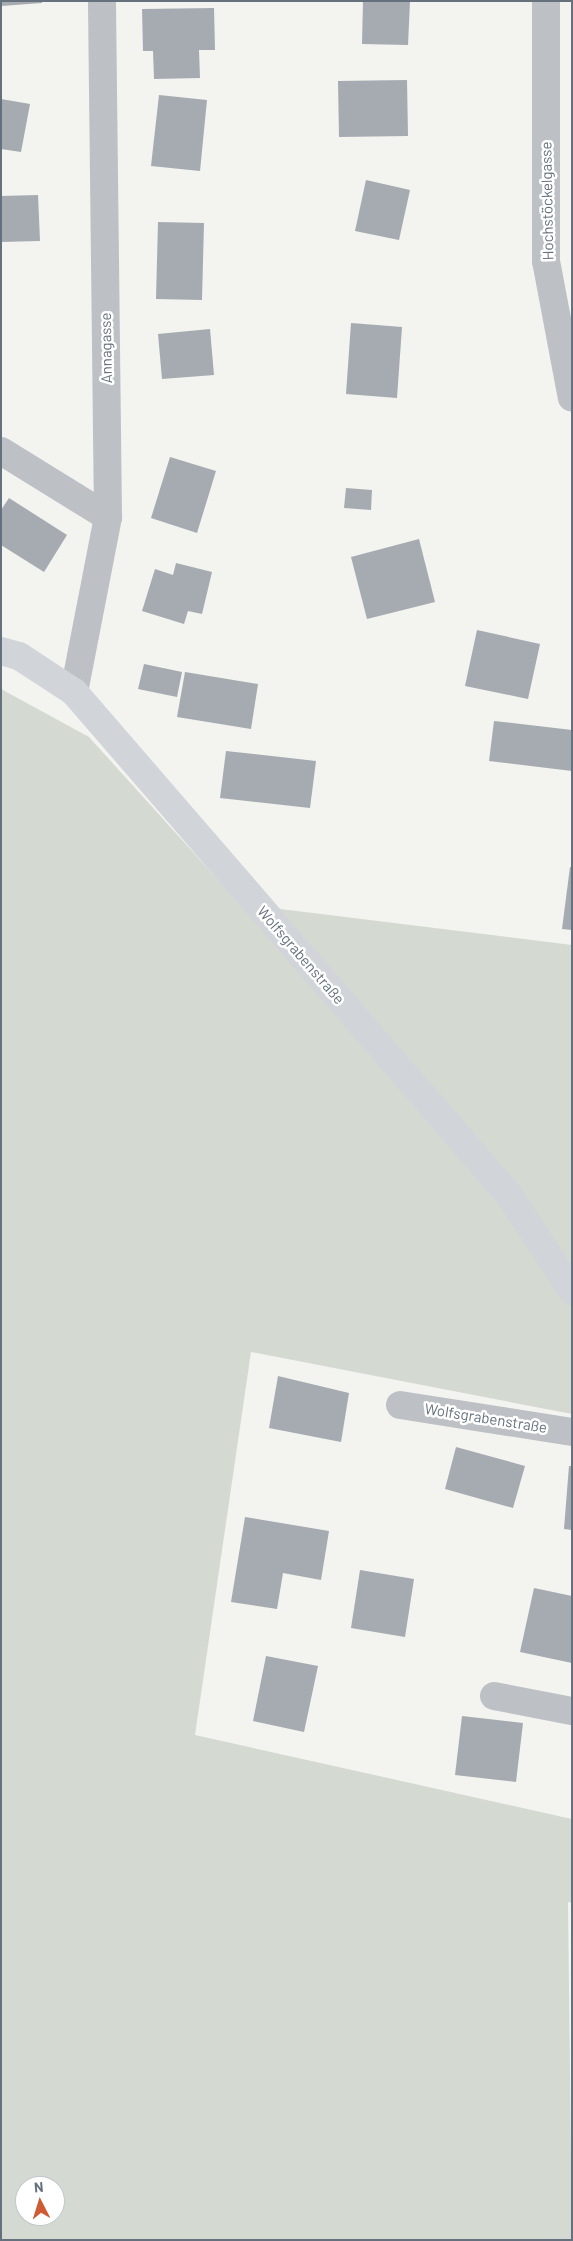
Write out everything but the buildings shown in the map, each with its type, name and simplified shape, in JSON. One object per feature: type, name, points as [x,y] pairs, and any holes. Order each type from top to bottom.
[{"type":"main road","name":"Wolfsgrabenstraße","points":[[1,651],[19,656],[74,692],[509,1195],[572,1291]]},
{"type":"street","name":"Annagasse","points":[[74,692],[108,517],[102,1]]},
{"type":"street","name":"Hochstöckelgasse","points":[[546,1],[546,261],[572,398]]},
{"type":"street","points":[[1,451],[108,517]]},
{"type":"street","name":"Wolfsgrabenstraße","points":[[400,1404],[572,1432]]},
{"type":"street","points":[[494,1696],[572,1711]]},
{"type":"shaded area","points":[[1,689],[89,737],[240,904],[572,945],[572,1414],[251,1352],[195,1735],[572,1819],[572,1903],[568,1902],[572,2240],[1,2240]]}]
